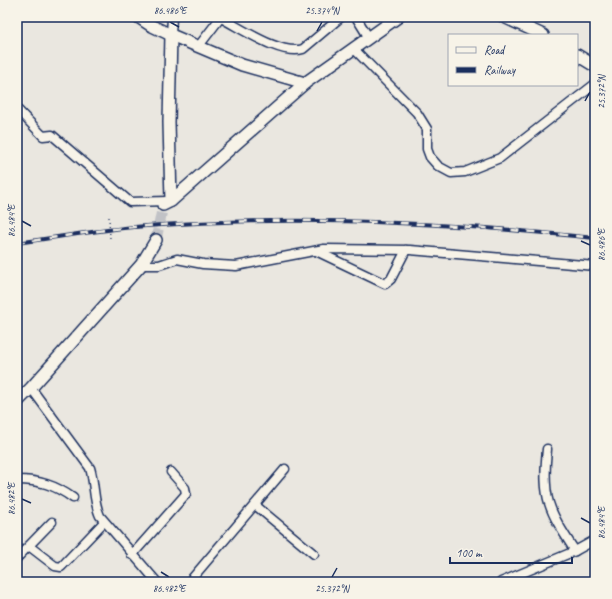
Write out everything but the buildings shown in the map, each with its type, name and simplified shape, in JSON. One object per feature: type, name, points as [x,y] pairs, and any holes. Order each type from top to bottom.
[{"type":"main road","points":[[138,17],[171,36],[242,65],[306,83]]},
{"type":"main road","points":[[167,203],[306,83],[398,17]]},
{"type":"main road","points":[[504,17],[542,34]]},
{"type":"main road","points":[[167,203],[171,36]]},
{"type":"main road","points":[[578,56],[595,66]]},
{"type":"main road","points":[[17,402],[141,264],[156,240]]},
{"type":"street","points":[[171,36],[172,17]]},
{"type":"street","points":[[198,47],[221,17],[271,44],[296,51],[303,49],[342,17]]},
{"type":"street","points":[[356,17],[369,38]]},
{"type":"street","points":[[354,49],[417,112],[427,129],[430,157],[438,166],[451,173],[465,172],[500,158],[595,84]]},
{"type":"street","points":[[17,109],[42,136],[52,135],[130,202],[167,203]]},
{"type":"street","points":[[141,264],[159,265],[177,259],[203,264],[236,266],[330,248],[406,250],[595,266]]},
{"type":"street","points":[[316,251],[385,284],[391,278],[406,250]]},
{"type":"street","points":[[31,388],[90,468],[93,479],[95,507],[104,522],[132,555],[158,582]]},
{"type":"street","points":[[548,449],[545,472],[547,501],[552,513],[576,551]]},
{"type":"street","points":[[189,582],[256,505],[285,469]]},
{"type":"street","points":[[132,555],[186,494],[185,488],[171,472]]},
{"type":"street","points":[[17,480],[45,482],[73,498]]},
{"type":"street","points":[[256,505],[314,554]]},
{"type":"street","points":[[19,553],[29,546],[52,522]]},
{"type":"street","points":[[29,546],[55,566],[61,567],[104,522]]},
{"type":"street","points":[[501,582],[576,551],[595,540]]},
{"type":"path","points":[[109,217],[110,239]]},
{"type":"tunnel","points":[[156,240],[163,205]]},
{"type":"railway","points":[[17,243],[130,227],[258,221],[427,224],[539,232],[595,238]]}]
